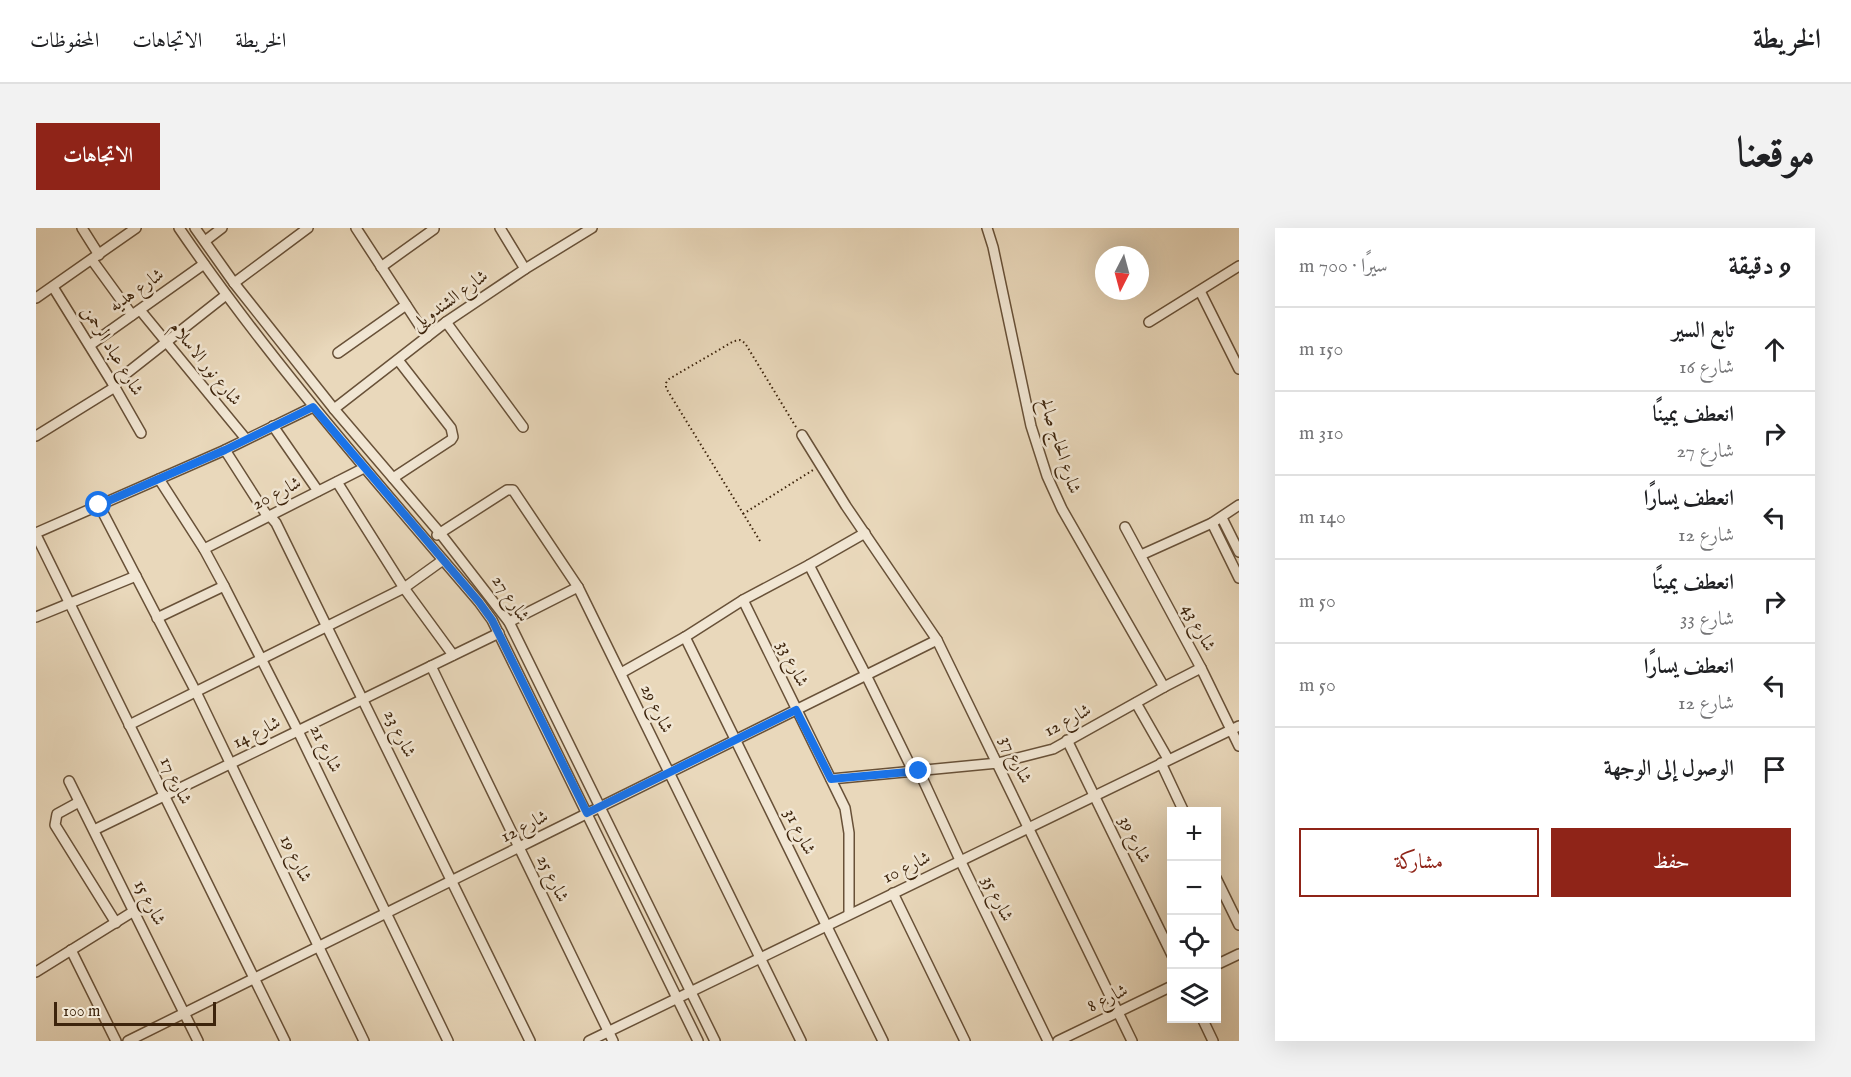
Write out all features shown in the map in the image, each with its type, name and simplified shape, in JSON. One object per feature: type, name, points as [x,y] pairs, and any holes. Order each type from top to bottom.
[{"type":"street","name":"شارع نور الاسلام","points":[[82,228],[96,257],[136,312],[167,343],[246,439]]},
{"type":"street","points":[[38,293],[53,287],[136,228]]},
{"type":"street","name":"شارع 27","points":[[178,228],[226,296],[313,407],[479,602],[499,633],[698,1041]]},
{"type":"street","points":[[205,241],[222,228]]},
{"type":"street","points":[[234,283],[308,228]]},
{"type":"street","points":[[356,228],[427,337]]},
{"type":"street","points":[[500,228],[525,269]]},
{"type":"street","name":"شارع الشندويلى","points":[[334,409],[446,321],[591,228]]},
{"type":"street","name":"شارع الحاج صالح","points":[[987,228],[1031,426],[1047,476],[1062,509],[1164,687]]},
{"type":"street","points":[[186,239],[196,230]]},
{"type":"street","name":"شارع 27","points":[[196,230],[234,283],[334,409],[440,533],[509,622],[692,990],[715,1041]]},
{"type":"street","points":[[381,267],[429,230]]},
{"type":"street","name":"شارع هديه","points":[[90,345],[204,264]]},
{"type":"street","points":[[1149,322],[1239,266]]},
{"type":"street","name":"شارع عباد الرحمن","points":[[53,287],[141,433]]},
{"type":"street","points":[[1200,291],[1239,369]]},
{"type":"street","points":[[36,436],[114,385],[226,296]]},
{"type":"street","points":[[338,353],[406,305]]},
{"type":"street","points":[[446,321],[523,426]]},
{"type":"street","points":[[393,478],[453,437],[451,428],[398,360]]},
{"type":"street","points":[[36,534],[225,450],[313,407]]},
{"type":"street","points":[[273,426],[318,491]]},
{"type":"street","name":"شارع 37","points":[[802,435],[846,506],[937,640],[1132,1041]]},
{"type":"street","name":"شارع 23","points":[[225,450],[266,514],[276,523],[530,1041]]},
{"type":"street","name":"شارع 20","points":[[204,549],[364,468]]},
{"type":"street","name":"شارع 21","points":[[159,479],[204,549],[224,586],[298,731],[448,1041]]},
{"type":"street","points":[[337,482],[404,588],[453,656]]},
{"type":"street","name":"شارع 29","points":[[428,542],[507,490],[513,490],[578,587],[801,1041]]},
{"type":"street","name":"شارع 19","points":[[99,505],[196,692],[364,1041]]},
{"type":"street","points":[[1141,555],[1222,518],[1239,505]]},
{"type":"street","points":[[1222,518],[1239,552]]},
{"type":"street","points":[[1212,523],[1239,578]]},
{"type":"street","name":"شارع 43","points":[[1125,527],[1235,728],[1239,746]]},
{"type":"street","points":[[621,674],[743,600],[865,533]]},
{"type":"street","name":"شارع 17","points":[[36,534],[285,1041]]},
{"type":"street","points":[[129,725],[404,588],[443,560]]},
{"type":"street","name":"شارع 35","points":[[809,565],[916,771],[1048,1041]]},
{"type":"street","points":[[36,617],[136,576]]},
{"type":"street","points":[[157,618],[224,586]]},
{"type":"street","points":[[509,622],[578,587]]},
{"type":"street","name":"شارع 33","points":[[743,600],[845,808],[848,824],[849,914]]},
{"type":"street","name":"شارع 14","points":[[94,830],[499,633]]},
{"type":"street","name":"شارع 31","points":[[685,637],[883,1041]]},
{"type":"street","name":"شارع 12","points":[[128,1041],[937,640]]},
{"type":"street","name":"شارع 25","points":[[431,666],[610,1036]]},
{"type":"street","name":"شارع 12","points":[[831,779],[998,763],[1053,749],[1201,668]]},
{"type":"street","points":[[1136,702],[1164,761],[1182,807]]},
{"type":"street","name":"شارع 10","points":[[590,1041],[610,1036],[677,997],[1235,728]]},
{"type":"street","name":"شارع 39","points":[[1067,740],[1167,945]]},
{"type":"street","name":"شارع 15","points":[[69,781],[198,1041]]},
{"type":"street","points":[[79,802],[57,814],[55,825],[116,922]]},
{"type":"street","points":[[1221,888],[1239,925]]},
{"type":"street","points":[[893,893],[965,1041]]},
{"type":"street","points":[[36,972],[134,911]]},
{"type":"street","points":[[71,950],[116,1041]]},
{"type":"street","points":[[1221,963],[1239,954]]},
{"type":"street","name":"شارع 8","points":[[1058,1041],[1167,988]]},
{"type":"street","points":[[1204,1023],[1213,1041]]},
{"type":"path","points":[[760,541],[666,388],[667,380],[734,341],[740,340],[745,343],[802,435]]},
{"type":"path","points":[[743,514],[821,465]]},
{"type":"route","points":[[99,505],[225,450],[313,407],[492,620],[587,813],[796,710],[831,779],[919,771]]}]
